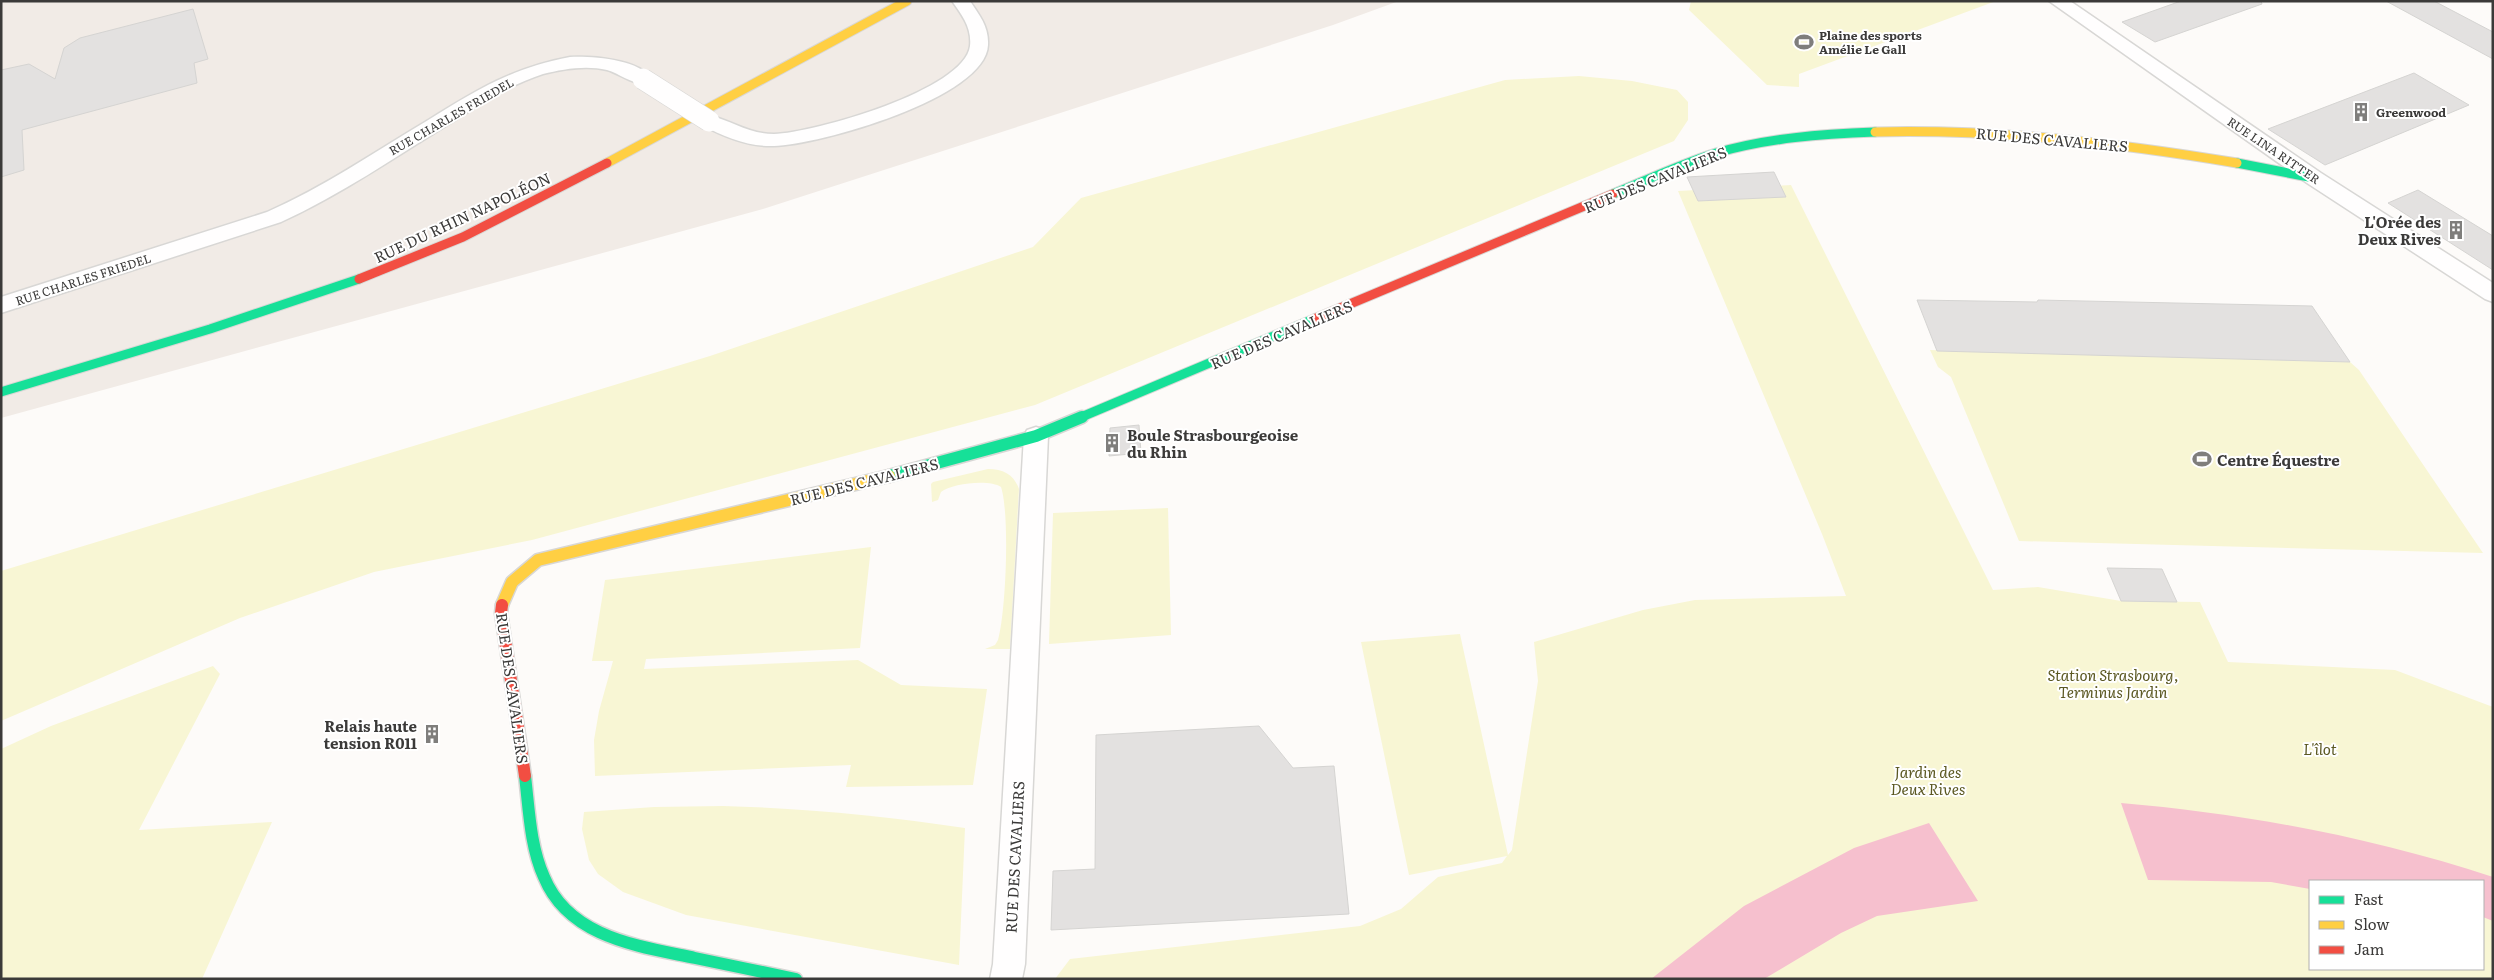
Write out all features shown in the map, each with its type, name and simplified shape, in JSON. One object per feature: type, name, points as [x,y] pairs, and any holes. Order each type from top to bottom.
[{"type":"street","name":"RUE DU RHIN NAPOLÉON","points":[[1,392],[210,329],[383,272],[463,236],[548,194],[907,1]]},
{"type":"street","name":"RUE CHARLES FRIEDEL","points":[[1,305],[274,217],[310,200],[497,86],[519,76],[560,64],[595,63],[626,69],[709,121],[744,138],[775,140],[794,138],[881,114],[945,88],[960,77],[970,66],[979,44],[980,33],[973,14],[961,1]]},
{"type":"street","name":"RUE LINA RITTER","points":[[2058,1],[2314,178],[2493,294]]},
{"type":"street","name":"RUE DES CAVALIERS","points":[[796,979],[612,940],[580,924],[561,908],[548,893],[538,868],[501,613],[502,600],[507,588],[516,576],[538,560],[928,467],[1036,436],[1695,160],[1716,152],[1758,142],[1807,135],[1881,131],[1960,132],[2037,136],[2105,142],[2274,168],[2314,178]]},
{"type":"street","name":"RUE DES CAVALIERS","points":[[1006,979],[1009,954],[1036,436]]},
{"type":"shaded area","points":[[1,1],[1399,1],[1333,25],[763,209],[1,418]]},
{"type":"shaded area","points":[[2121,803],[2216,814],[2309,829],[2401,850],[2493,877],[2493,921],[2484,917],[2484,880],[2309,880],[2309,889],[2271,882],[2148,880]]},
{"type":"shaded area","points":[[1929,823],[1978,901],[1877,916],[1841,933],[1764,979],[1651,979],[1744,906],[1854,848]]},
{"type":"green space","name":"Plaine des sports Amélie Le Gall","points":[[1691,1],[1996,1],[1799,74],[1799,87],[1767,85],[1689,10]]},
{"type":"green space","points":[[1579,76],[1632,81],[1677,90],[1688,102],[1688,120],[1674,141],[1035,405],[532,540],[374,572],[240,618],[1,721],[1,571],[710,356],[1033,247],[1081,198],[1505,80]]},
{"type":"green space","name":"Jardin des Deux Rives","points":[[1791,185],[1993,590],[2038,587],[2121,601],[2200,602],[2228,662],[2395,670],[2493,707],[2493,979],[1055,979],[1070,959],[1360,926],[1401,909],[1438,877],[1502,863],[1507,856],[1409,875],[1361,642],[1460,634],[1508,855],[1512,850],[1538,681],[1534,642],[1643,610],[1695,600],[1846,596],[1822,534],[1678,191]]},
{"type":"green space","name":"Centre Équestre","points":[[1930,350],[2350,362],[2359,370],[2483,553],[2019,541],[1951,377],[1938,367]]},
{"type":"green space","points":[[988,469],[999,470],[1008,474],[1019,489],[1010,649],[985,649],[995,645],[998,640],[1003,608],[1006,540],[1004,500],[1001,487],[989,483],[962,484],[941,492],[938,500],[932,502],[931,484],[933,482]]},
{"type":"green space","points":[[1168,508],[1171,635],[1049,644],[1053,513]]},
{"type":"green space","points":[[871,547],[860,648],[646,659],[644,669],[858,660],[901,685],[987,689],[973,785],[846,787],[851,765],[595,776],[594,740],[599,711],[613,661],[592,661],[605,580]]},
{"type":"green space","points":[[213,666],[220,674],[139,830],[272,822],[202,979],[1,979],[1,749],[51,726]]},
{"type":"green space","points":[[723,806],[845,813],[965,828],[959,965],[686,915],[623,892],[598,874],[589,860],[582,829],[584,812],[654,807]]},
{"type":"building","points":[[2181,1],[2261,1],[2262,4],[2155,42],[2122,22]]},
{"type":"building","points":[[2386,1],[2434,1],[2493,32],[2493,59]]},
{"type":"building","points":[[193,9],[208,59],[194,63],[197,83],[22,130],[24,170],[1,177],[1,70],[29,64],[55,79],[64,48],[80,38]]},
{"type":"building","name":"Greenwood","points":[[2414,73],[2469,105],[2325,165],[2268,129]]},
{"type":"building","points":[[1774,172],[1786,197],[1698,201],[1687,177]]},
{"type":"building","name":"L'Orée des Deux Rives","points":[[2418,190],[2493,236],[2493,270],[2388,203]]},
{"type":"building","points":[[1917,300],[2037,302],[2038,300],[2312,306],[2350,362],[1937,351]]},
{"type":"building","name":"Boule Strasbourgeoise du Rhin","points":[[1139,425],[1141,453],[1109,456],[1110,428]]},
{"type":"building","points":[[2107,568],[2162,569],[2177,602],[2121,601]]},
{"type":"building","points":[[1259,726],[1293,768],[1334,766],[1349,914],[1051,930],[1053,871],[1095,869],[1096,735]]},
{"type":"traffic: fast","points":[[1613,194],[1701,158],[1748,145],[1802,136],[1875,132]]},
{"type":"traffic: fast","points":[[2237,163],[2314,178]]},
{"type":"traffic: fast","points":[[1,392],[210,329],[359,279]]},
{"type":"traffic: fast","points":[[889,476],[1036,436],[1314,319]]},
{"type":"traffic: fast","points":[[525,776],[537,856],[544,877],[554,896],[569,913],[591,929],[620,942],[796,979]]},
{"type":"traffic: slow","points":[[607,163],[907,1]]},
{"type":"traffic: slow","points":[[1875,132],[1966,131],[2057,137],[2147,148],[2237,163]]},
{"type":"traffic: slow","points":[[502,605],[512,582],[538,560],[889,476]]},
{"type":"traffic: jam","points":[[359,279],[463,237],[607,163]]},
{"type":"traffic: jam","points":[[1314,319],[1613,194]]},
{"type":"traffic: jam","points":[[502,605],[501,613],[525,776]]},
{"type":"place","name":"Plaine des sports Amélie Le Gall","points":[[1804,42]]},
{"type":"place","name":"Greenwood","points":[[2361,112]]},
{"type":"place","name":"L'Orée des Deux Rives","points":[[2456,230]]},
{"type":"place","name":"Boule Strasbourgeoise du Rhin","points":[[1112,443]]},
{"type":"place","name":"Centre Équestre","points":[[2202,459]]},
{"type":"place","name":"Relais haute tension R011","points":[[432,734]]},
{"type":"park label","name":"Station Strasbourg, Terminus Jardin","points":[[2113,682]]},
{"type":"park label","name":"L'îlot","points":[[2320,748]]}]
